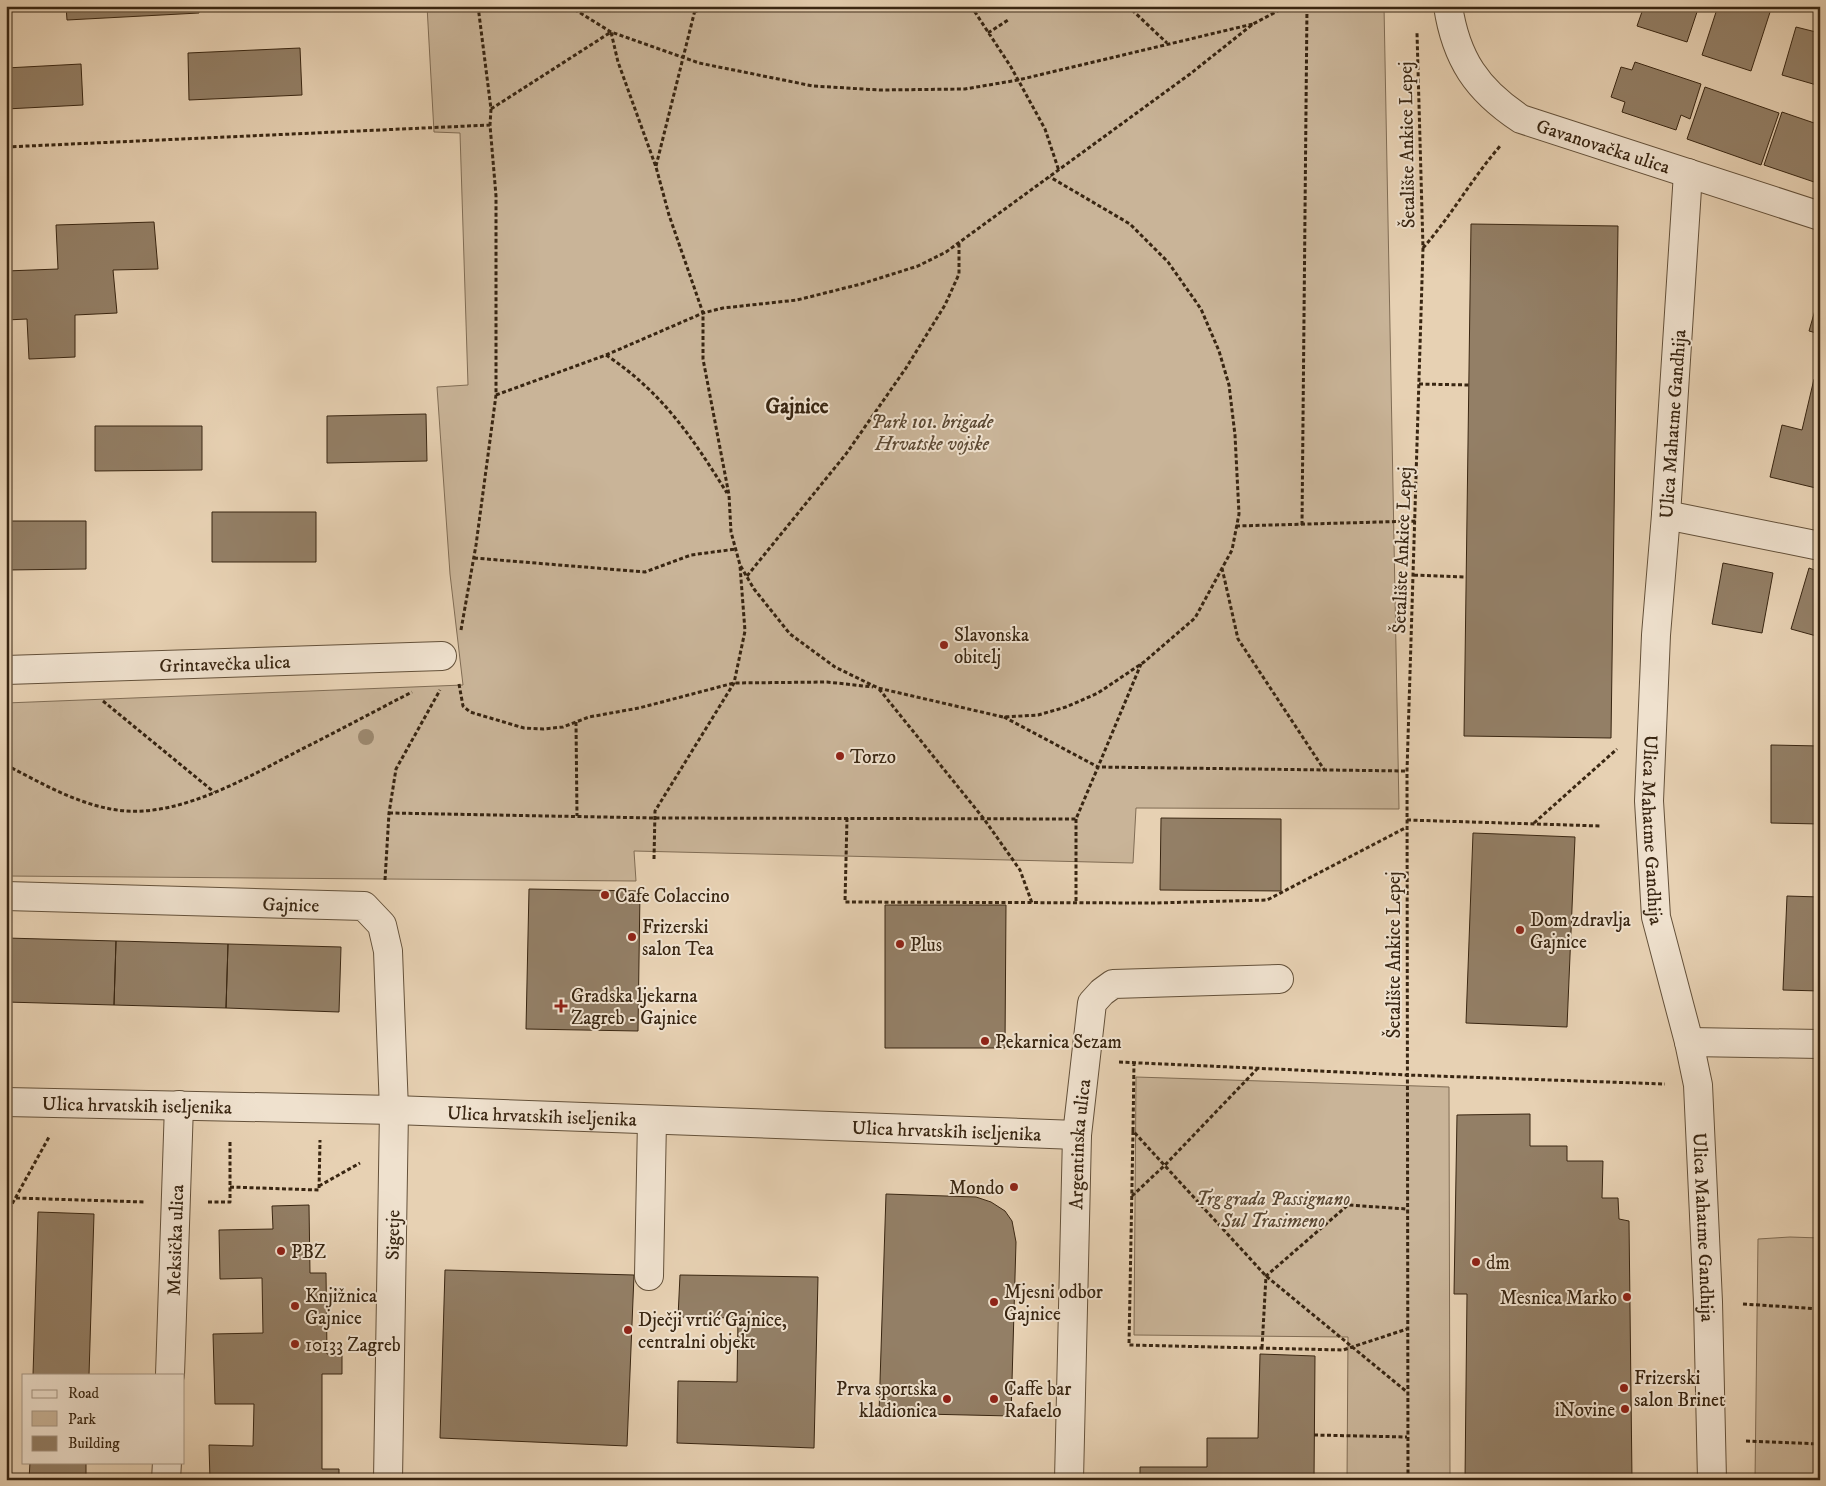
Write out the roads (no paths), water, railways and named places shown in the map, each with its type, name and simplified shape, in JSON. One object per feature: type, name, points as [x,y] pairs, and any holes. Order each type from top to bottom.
[{"type":"street","name":"Gavanovačka ulica","points":[[1448,6],[1458,44],[1471,72],[1481,87],[1497,103],[1521,119],[1820,216]]},
{"type":"street","name":"Ulica Mahatme Gandhija","points":[[1688,173],[1655,664],[1649,801],[1656,917],[1689,1042],[1698,1085],[1708,1312],[1712,1480]]},
{"type":"street","points":[[1666,515],[1820,546]]},
{"type":"street","name":"Grintavečka ulica","points":[[6,670],[453,657]]},
{"type":"street","name":"Gajnice","points":[[6,896],[364,906],[382,924],[388,951],[394,1110]]},
{"type":"street","name":"Argentinska ulica","points":[[1069,1480],[1077,1135],[1092,1003],[1113,984],[1279,979]]},
{"type":"street","points":[[1689,1042],[1820,1044]]},
{"type":"street","name":"Ulica hrvatskih iseljenika","points":[[6,1102],[394,1110],[1077,1135]]},
{"type":"street","name":"Meksička ulica","points":[[170,1374],[179,1105]]},
{"type":"street","name":"Sigetje","points":[[388,1480],[394,1110]]},
{"type":"street","points":[[649,1276],[652,1120]]},
{"type":"street","points":[[166,1480],[167,1464]]},
{"type":"place","name":"Slavonska obitelj","points":[[944,645]]},
{"type":"place","name":"Torzo","points":[[840,756]]},
{"type":"place","name":"Cafe Colaccino","points":[[605,895]]},
{"type":"place","name":"Dom zdravlja Gajnice","points":[[1520,930]]},
{"type":"place","name":"Frizerski salon Tea","points":[[632,937]]},
{"type":"place","name":"Plus","points":[[900,944]]},
{"type":"place","name":"Gradska ljekarna Zagreb - Gajnice","points":[[561,1006]]},
{"type":"place","name":"Pekarnica Sezam","points":[[985,1041]]},
{"type":"place","name":"Mondo","points":[[1014,1187]]},
{"type":"place","name":"PBZ","points":[[281,1251]]},
{"type":"place","name":"dm","points":[[1476,1262]]},
{"type":"place","name":"Mesnica Marko","points":[[1627,1297]]},
{"type":"place","name":"Mjesni odbor Gajnice","points":[[994,1302]]},
{"type":"place","name":"Knjižnica Gajnice","points":[[295,1306]]},
{"type":"place","name":"Dječji vrtić Gajnice, centralni objekt","points":[[628,1330]]},
{"type":"place","name":"10133 Zagreb","points":[[295,1344]]},
{"type":"place","name":"Frizerski salon Brinet","points":[[1624,1388]]},
{"type":"place","name":"Prva sportska kladionica","points":[[947,1399]]},
{"type":"place","name":"Caffe bar Rafaelo","points":[[994,1399]]},
{"type":"place","name":"iNovine","points":[[1625,1409]]},
{"type":"district","name":"Gajnice","points":[[797,406]]},
{"type":"park label","name":"Park 101. brigade Hrvatske vojske","points":[[932,432]]},
{"type":"park label","name":"Trg grada Passignano Sul Trasimeno","points":[[1273,1209]]}]
